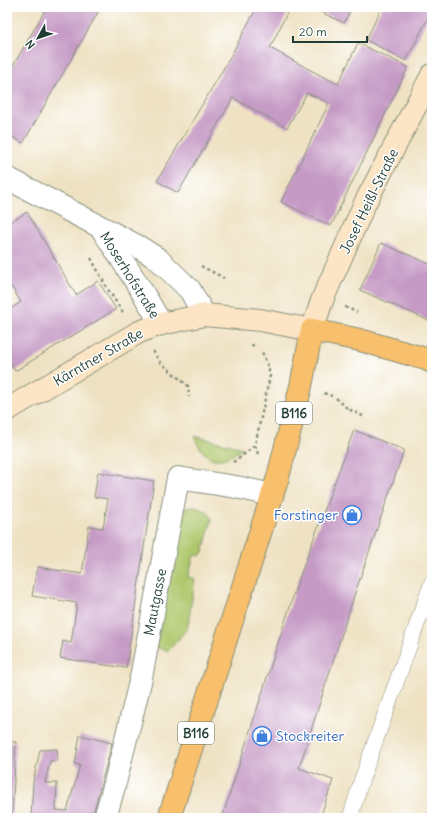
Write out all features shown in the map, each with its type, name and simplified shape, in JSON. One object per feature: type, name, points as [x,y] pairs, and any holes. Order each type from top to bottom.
[{"type":"main road","name":"Josef Heißl-Straße","points":[[312,330],[323,298],[365,203],[432,74]]},
{"type":"main road","name":"Kärntner Straße","points":[[7,410],[138,332],[161,324],[204,315],[260,320],[312,330]]},
{"type":"main road","points":[[312,330],[360,340],[432,362]]},
{"type":"main road","name":"B116","points":[[169,818],[272,495],[301,386],[312,330]]},
{"type":"street","name":"Moserhofstraße","points":[[7,178],[100,226],[158,259],[190,290],[204,315]]},
{"type":"street","name":"Moserhofstraße","points":[[100,226],[138,283],[161,324]]},
{"type":"street","name":"Mautgasse","points":[[105,818],[141,678],[178,478],[236,487],[272,495]]},
{"type":"lane","points":[[350,818],[432,582]]},
{"type":"path","points":[[250,344],[257,346]]},
{"type":"path","points":[[149,353],[160,349]]},
{"type":"path","points":[[255,445],[270,376],[268,366],[262,352]]},
{"type":"path","points":[[336,398],[348,409],[363,416]]},
{"type":"green space","points":[[194,436],[243,448],[227,458],[214,459],[203,452]]},
{"type":"green space","points":[[194,507],[209,514],[212,519],[203,552],[200,556],[194,555],[188,577],[195,579],[187,629],[167,651],[156,647],[180,511],[184,508]]},
{"type":"building","points":[[47,7],[101,7],[23,143],[7,134],[7,76]]},
{"type":"building","points":[[257,7],[290,7],[270,48],[338,84],[358,43],[408,67],[331,226],[281,202],[329,103],[307,93],[287,128],[233,98],[178,193],[157,181],[228,61]]},
{"type":"building","points":[[310,7],[352,7],[344,23]]},
{"type":"building","points":[[382,7],[432,7],[432,10],[406,61],[366,40]]},
{"type":"building","points":[[27,212],[76,295],[98,281],[116,309],[15,371],[7,358],[7,311],[21,302],[7,280],[7,224]]},
{"type":"building","points":[[381,243],[432,265],[432,322],[360,290]]},
{"type":"building","points":[[354,430],[404,450],[353,599],[299,768],[333,780],[320,818],[222,818],[298,581]]},
{"type":"building","points":[[98,472],[154,481],[126,668],[60,658],[63,641],[71,643],[77,603],[32,596],[37,567],[82,574],[89,526],[103,528],[108,499],[94,497]]},
{"type":"building","points":[[80,735],[112,743],[92,818],[31,818],[33,782],[40,750],[57,749],[58,760],[50,761],[45,783],[57,783],[56,810],[67,811],[80,765],[75,764]]},
{"type":"building","points":[[7,742],[16,742],[12,818],[7,818]]},
{"type":"building","points":[[431,807],[432,818],[423,818],[427,814],[431,813]]},
{"type":"place","name":"Forstinger","points":[[352,515]]},
{"type":"place","name":"Stockreiter","points":[[262,736]]}]
